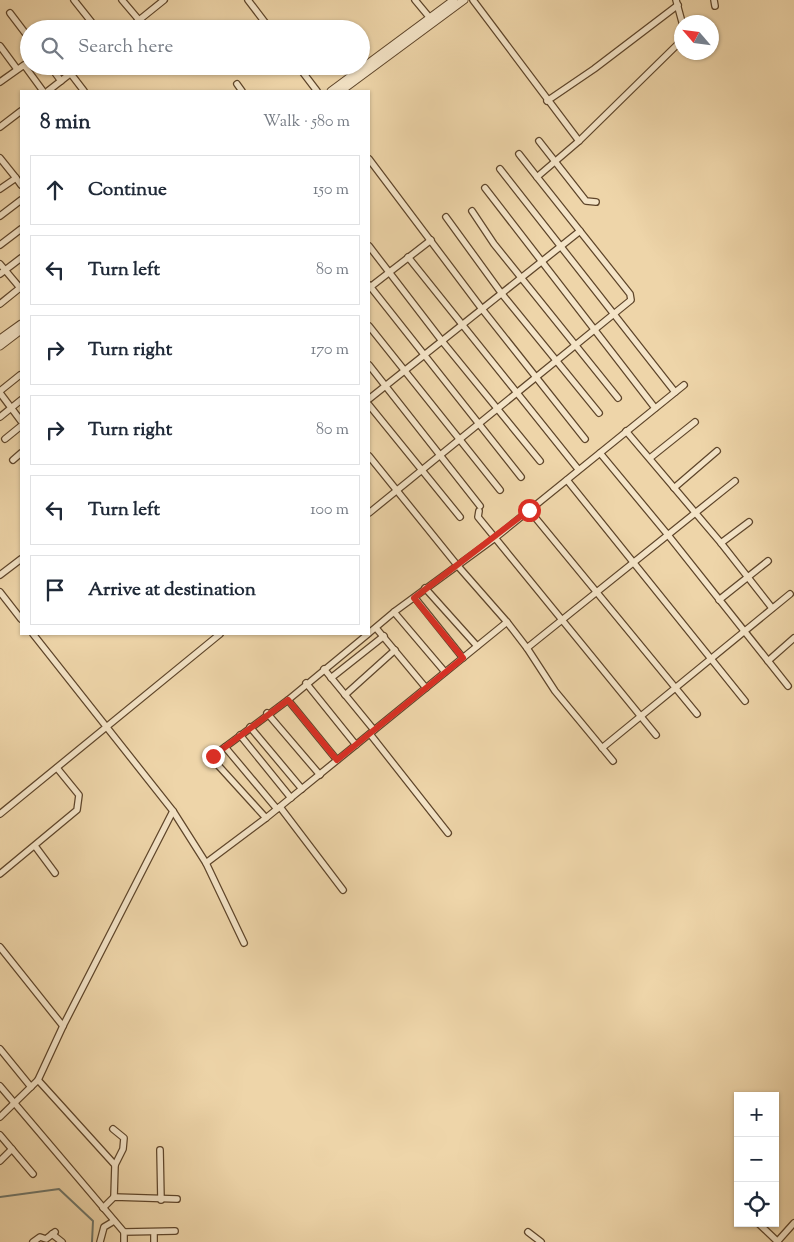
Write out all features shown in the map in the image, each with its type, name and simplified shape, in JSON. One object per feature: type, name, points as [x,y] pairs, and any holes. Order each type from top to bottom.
[{"type":"street","points":[[74,0],[90,20]]},
{"type":"street","points":[[122,0],[139,20],[164,0]]},
{"type":"street","points":[[248,0],[263,20]]},
{"type":"street","points":[[415,0],[430,18]]},
{"type":"street","points":[[370,62],[454,0]]},
{"type":"street","points":[[370,70],[464,0]]},
{"type":"street","points":[[473,0],[547,101],[579,141]]},
{"type":"street","points":[[547,101],[594,69],[677,2],[680,15]]},
{"type":"street","points":[[10,13],[20,26]]},
{"type":"street","points":[[0,46],[17,69]]},
{"type":"street","points":[[537,177],[579,141],[674,48]]},
{"type":"street","points":[[0,82],[20,67]]},
{"type":"street","points":[[32,75],[42,90]]},
{"type":"street","points":[[57,75],[61,81]]},
{"type":"street","points":[[49,90],[70,75]]},
{"type":"street","points":[[72,75],[83,90]]},
{"type":"street","points":[[305,75],[316,90]]},
{"type":"street","points":[[332,90],[353,75]]},
{"type":"street","points":[[342,90],[363,75]]},
{"type":"street","points":[[237,84],[241,90]]},
{"type":"street","points":[[1,124],[20,112]]},
{"type":"street","points":[[539,141],[586,201],[596,202]]},
{"type":"street","points":[[370,512],[630,301],[631,297],[519,154]]},
{"type":"street","points":[[0,159],[20,184]]},
{"type":"street","points":[[370,160],[482,309],[585,439]]},
{"type":"street","points":[[500,170],[675,392]]},
{"type":"street","points":[[0,189],[16,178]]},
{"type":"street","points":[[485,188],[655,408]]},
{"type":"street","points":[[0,216],[20,201]]},
{"type":"street","points":[[472,211],[494,244],[618,398]]},
{"type":"street","points":[[446,217],[502,294],[599,412]]},
{"type":"street","points":[[0,245],[20,230]]},
{"type":"street","points":[[370,398],[580,232]]},
{"type":"street","points":[[370,285],[431,240]]},
{"type":"street","points":[[370,247],[442,341],[540,461]]},
{"type":"street","points":[[408,257],[515,393],[578,469]]},
{"type":"street","points":[[2,273],[20,259]]},
{"type":"street","points":[[0,264],[2,273],[20,287]]},
{"type":"street","points":[[370,287],[521,477]]},
{"type":"street","points":[[0,304],[20,289]]},
{"type":"street","points":[[0,340],[20,325]]},
{"type":"street","points":[[370,327],[500,490]]},
{"type":"street","points":[[0,346],[20,331]]},
{"type":"street","points":[[370,366],[440,454],[479,509],[478,517],[656,735]]},
{"type":"street","points":[[20,375],[0,392],[20,420]]},
{"type":"street","points":[[370,633],[425,588],[495,538],[684,385]]},
{"type":"street","points":[[0,417],[20,401]]},
{"type":"street","points":[[370,405],[421,471],[460,517]]},
{"type":"street","points":[[650,458],[695,422]]},
{"type":"street","points":[[5,439],[20,427]]},
{"type":"street","points":[[626,431],[721,543],[772,608]]},
{"type":"street","points":[[674,488],[717,451]]},
{"type":"street","points":[[600,453],[788,686]]},
{"type":"street","points":[[13,460],[20,454]]},
{"type":"street","points":[[370,457],[457,565],[507,622],[527,648],[555,691],[577,715],[613,761]]},
{"type":"street","points":[[567,480],[745,701]]},
{"type":"street","points":[[527,648],[735,481]]},
{"type":"street","points":[[529,510],[698,714]]},
{"type":"street","points":[[721,543],[748,522]]},
{"type":"street","points":[[0,575],[20,560]]},
{"type":"street","points":[[719,600],[768,561]]},
{"type":"street","points":[[425,588],[477,646]]},
{"type":"street","points":[[0,592],[20,618]]},
{"type":"street","points":[[602,748],[641,718],[710,658],[790,594]]},
{"type":"street","points":[[414,598],[463,658]]},
{"type":"street","points":[[394,612],[445,672]]},
{"type":"street","points":[[206,863],[279,808],[507,622]]},
{"type":"street","points":[[376,628],[426,688]]},
{"type":"street","points":[[34,635],[105,728],[173,811],[206,863],[244,943]]},
{"type":"street","points":[[0,814],[219,635]]},
{"type":"street","points":[[266,818],[216,763],[213,756],[267,713],[288,700],[306,683],[368,635]]},
{"type":"street","points":[[332,678],[384,636]]},
{"type":"street","points":[[768,661],[794,638]]},
{"type":"street","points":[[345,695],[395,650]]},
{"type":"street","points":[[324,669],[448,833]]},
{"type":"street","points":[[306,683],[356,745]]},
{"type":"street","points":[[288,700],[337,760]]},
{"type":"street","points":[[267,713],[320,774]]},
{"type":"street","points":[[250,726],[302,789]]},
{"type":"street","points":[[240,735],[291,798]]},
{"type":"street","points":[[225,747],[279,808],[343,890]]},
{"type":"street","points":[[0,874],[77,810],[79,795],[57,768]]},
{"type":"street","points":[[0,1117],[38,1080],[62,1026],[173,811]]},
{"type":"street","points":[[35,846],[55,873]]},
{"type":"street","points":[[0,947],[62,1026]]},
{"type":"street","points":[[0,1049],[31,1087]]},
{"type":"street","points":[[38,1080],[116,1165]]},
{"type":"street","points":[[0,1086],[124,1232],[124,1242]]},
{"type":"street","points":[[103,1208],[114,1197],[116,1165],[123,1149],[124,1138],[113,1129]]},
{"type":"street","points":[[0,1135],[33,1174]]},
{"type":"street","points":[[0,1161],[12,1149]]},
{"type":"street","points":[[160,1150],[161,1200]]},
{"type":"street","points":[[114,1197],[161,1200],[177,1199]]},
{"type":"street","points":[[100,1242],[104,1227],[114,1221]]},
{"type":"street","points":[[762,1227],[778,1242],[794,1223]]},
{"type":"street","points":[[124,1232],[175,1231]]},
{"type":"street","points":[[154,1232],[154,1242]]},
{"type":"street","points":[[528,1232],[541,1242]]},
{"type":"street","points":[[33,1242],[40,1237],[46,1239],[54,1233],[62,1242]]},
{"type":"waterway","points":[[0,1197],[59,1189],[93,1221],[92,1242]]},
{"type":"route","points":[[213,756],[267,713],[288,700],[337,760],[463,658],[414,598],[495,538],[529,510]]}]
